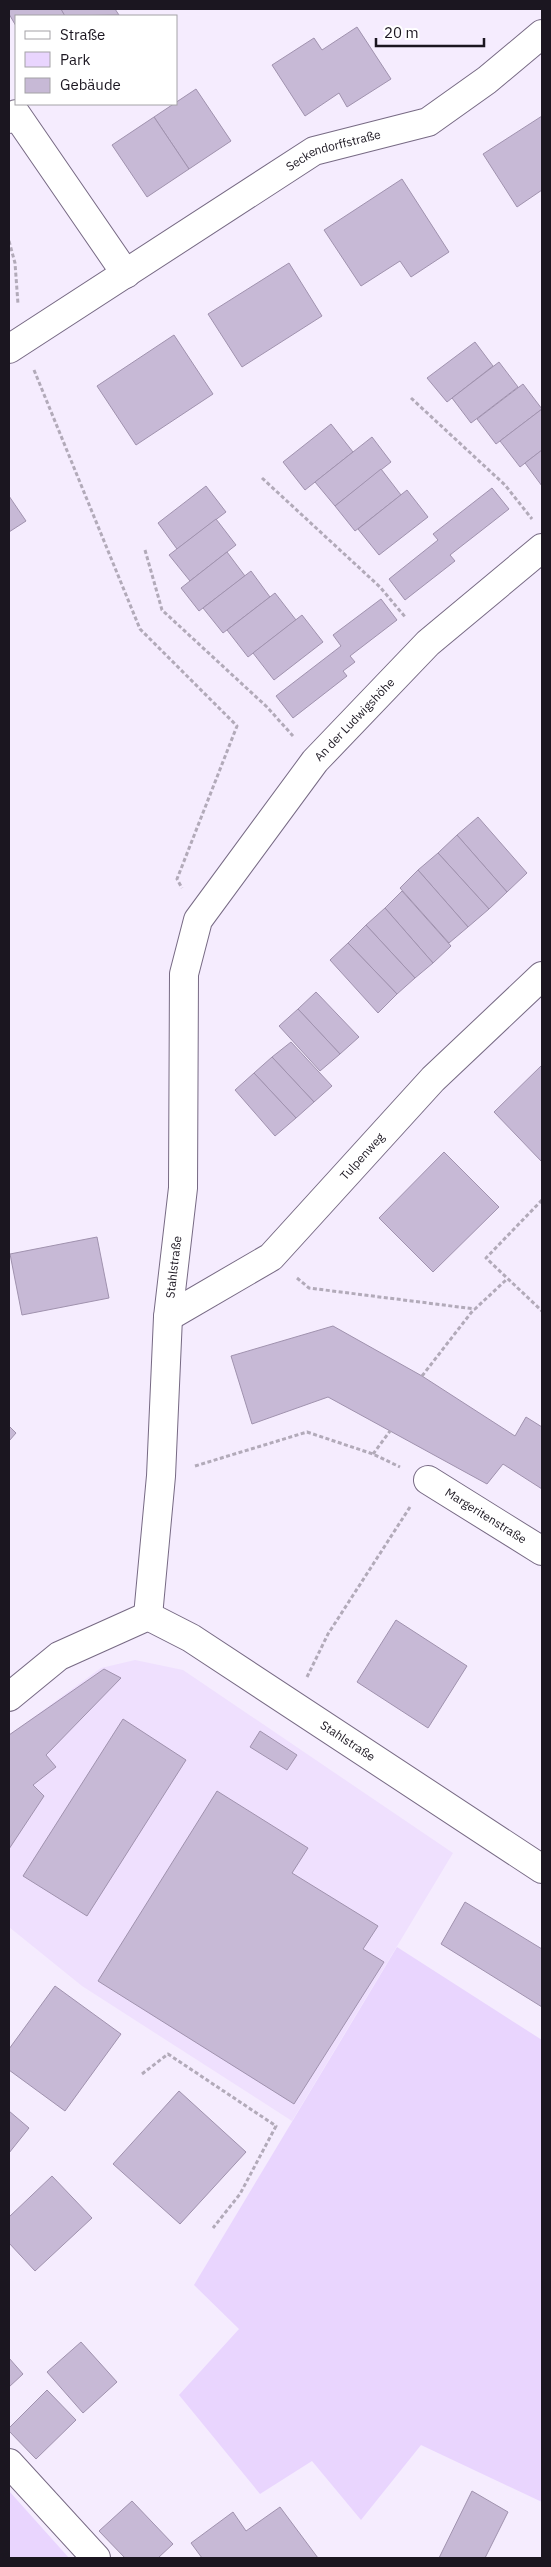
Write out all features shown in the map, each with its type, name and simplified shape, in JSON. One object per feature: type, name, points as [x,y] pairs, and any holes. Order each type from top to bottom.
[{"type":"street","name":"Seckendorffstraße","points":[[15,345],[314,151],[428,122],[487,80],[542,34]]},
{"type":"street","points":[[9,119],[16,114],[126,274]]},
{"type":"street","name":"An der Ludwigshöhe","points":[[198,920],[315,762],[428,644],[539,536]]},
{"type":"street","name":"Stahlstraße","points":[[198,920],[184,974],[183,1188],[168,1317],[161,1476],[148,1616],[191,1638],[542,1870]]},
{"type":"street","name":"Tulpenweg","points":[[168,1317],[271,1257],[433,1079],[542,976]]},
{"type":"street","name":"Margeritenstraße","points":[[428,1480],[542,1551]]},
{"type":"street","points":[[9,1696],[59,1656],[148,1616]]},
{"type":"street","points":[[9,2463],[96,2558]]},
{"type":"path","points":[[9,241],[15,263],[15,345],[140,629],[237,726],[177,879],[198,920]]},
{"type":"path","points":[[412,398],[505,485],[539,536]]},
{"type":"path","points":[[262,478],[380,587],[428,644]]},
{"type":"path","points":[[145,550],[162,610],[267,707],[315,762]]},
{"type":"path","points":[[542,1200],[486,1258],[542,1311]]},
{"type":"path","points":[[271,1257],[309,1288],[475,1308]]},
{"type":"path","points":[[422,1376],[475,1308],[507,1279]]},
{"type":"path","points":[[373,1454],[390,1431]]},
{"type":"path","points":[[161,1476],[307,1432],[373,1454],[428,1480],[328,1634],[293,1705]]},
{"type":"path","points":[[142,2074],[168,2054],[276,2126],[240,2194],[213,2228]]},
{"type":"shaded area","points":[[135,1660],[183,1670],[453,1853],[292,2121],[82,1986],[9,1927],[9,1735],[101,1668]]},
{"type":"green space","points":[[397,1947],[542,2040],[542,2502],[421,2445],[361,2520],[312,2461],[260,2494],[179,2395],[239,2329],[194,2285]]},
{"type":"green space","points":[[9,2491],[69,2558],[9,2558]]},
{"type":"building","points":[[10,9],[61,9],[64,15],[15,15],[15,24],[9,14]]},
{"type":"building","points":[[61,9],[115,9],[119,15],[64,15]]},
{"type":"building","points":[[357,27],[391,79],[347,107],[339,93],[305,116],[272,65],[314,38],[322,50]]},
{"type":"building","points":[[196,89],[231,141],[189,169],[154,117],[172,105],[178,105],[178,101]]},
{"type":"building","points":[[542,116],[542,190],[517,207],[483,154]]},
{"type":"building","points":[[154,117],[189,169],[147,197],[112,145]]},
{"type":"building","points":[[402,179],[449,252],[411,277],[400,261],[361,286],[324,230]]},
{"type":"building","points":[[289,263],[322,316],[242,367],[208,314]]},
{"type":"building","points":[[174,335],[213,394],[136,445],[97,386]]},
{"type":"building","points":[[475,342],[493,366],[447,402],[427,378]]},
{"type":"building","points":[[499,362],[518,387],[471,423],[452,398]]},
{"type":"building","points":[[523,384],[542,409],[496,444],[477,419]]},
{"type":"building","points":[[542,409],[542,450],[520,467],[500,441]]},
{"type":"building","points":[[331,424],[353,452],[305,490],[283,462]]},
{"type":"building","points":[[372,437],[391,462],[335,506],[315,482]]},
{"type":"building","points":[[542,450],[542,486],[525,463]]},
{"type":"building","points":[[381,469],[401,495],[355,531],[335,506]]},
{"type":"building","points":[[206,486],[226,512],[177,549],[158,523]]},
{"type":"building","points":[[492,488],[509,509],[450,555],[455,561],[405,600],[389,579],[438,540],[433,534]]},
{"type":"building","points":[[407,490],[428,517],[379,555],[358,529]]},
{"type":"building","points":[[9,496],[26,521],[9,532]]},
{"type":"building","points":[[216,519],[236,545],[190,581],[169,555]]},
{"type":"building","points":[[227,552],[245,576],[199,611],[181,588]]},
{"type":"building","points":[[251,571],[270,597],[223,633],[203,608]]},
{"type":"building","points":[[275,593],[296,620],[248,657],[227,630]]},
{"type":"building","points":[[381,599],[397,620],[350,656],[355,662],[343,671],[347,676],[293,718],[276,696],[341,646],[333,635]]},
{"type":"building","points":[[302,615],[323,642],[274,680],[253,653]]},
{"type":"building","points":[[478,817],[527,873],[507,892],[457,835]]},
{"type":"building","points":[[457,835],[507,892],[489,909],[438,853]]},
{"type":"building","points":[[438,853],[489,909],[468,927],[418,870]]},
{"type":"building","points":[[418,870],[468,927],[449,943],[400,888]]},
{"type":"building","points":[[402,891],[451,946],[433,963],[385,908]]},
{"type":"building","points":[[385,908],[433,963],[415,978],[366,925]]},
{"type":"building","points":[[366,925],[415,978],[397,994],[348,943]]},
{"type":"building","points":[[348,943],[397,994],[378,1013],[330,960]]},
{"type":"building","points":[[316,992],[359,1037],[340,1054],[298,1009]]},
{"type":"building","points":[[298,1009],[340,1054],[320,1071],[279,1026]]},
{"type":"building","points":[[291,1042],[332,1086],[314,1102],[272,1057]]},
{"type":"building","points":[[272,1057],[314,1102],[296,1118],[254,1073]]},
{"type":"building","points":[[542,1065],[542,1162],[494,1112]]},
{"type":"building","points":[[254,1073],[296,1118],[275,1136],[235,1090]]},
{"type":"building","points":[[444,1152],[499,1207],[433,1272],[379,1218]]},
{"type":"building","points":[[97,1237],[109,1298],[22,1315],[10,1254]]},
{"type":"building","points":[[333,1326],[422,1376],[515,1436],[526,1417],[542,1427],[542,1489],[503,1464],[487,1484],[328,1397],[252,1424],[231,1356]]},
{"type":"building","points":[[9,1426],[16,1433],[9,1441]]},
{"type":"building","points":[[396,1620],[467,1666],[428,1728],[357,1682]]},
{"type":"building","points":[[104,1669],[121,1678],[46,1755],[56,1767],[33,1785],[44,1796],[9,1849],[9,1735]]},
{"type":"building","points":[[123,1719],[186,1760],[87,1916],[23,1876]]},
{"type":"building","points":[[260,1731],[297,1755],[287,1770],[250,1747]]},
{"type":"building","points":[[217,1791],[308,1848],[292,1873],[378,1926],[363,1949],[384,1962],[294,2104],[98,1981]]},
{"type":"building","points":[[465,1902],[542,1949],[542,2007],[441,1944]]},
{"type":"building","points":[[55,1986],[121,2034],[65,2111],[9,2070],[9,2049]]},
{"type":"building","points":[[179,2091],[246,2152],[180,2224],[113,2164]]},
{"type":"building","points":[[9,2111],[29,2128],[9,2153]]},
{"type":"building","points":[[52,2176],[92,2218],[35,2271],[9,2243],[9,2217]]},
{"type":"building","points":[[81,2342],[117,2382],[83,2413],[47,2372]]},
{"type":"building","points":[[9,2358],[23,2374],[9,2387]]},
{"type":"building","points":[[47,2390],[76,2420],[36,2459],[9,2431],[9,2428]]},
{"type":"building","points":[[472,2491],[508,2512],[485,2558],[439,2558]]},
{"type":"building","points":[[132,2501],[173,2544],[158,2558],[125,2558],[99,2531]]},
{"type":"building","points":[[280,2507],[318,2558],[202,2558],[191,2543],[233,2512],[246,2531]]}]
